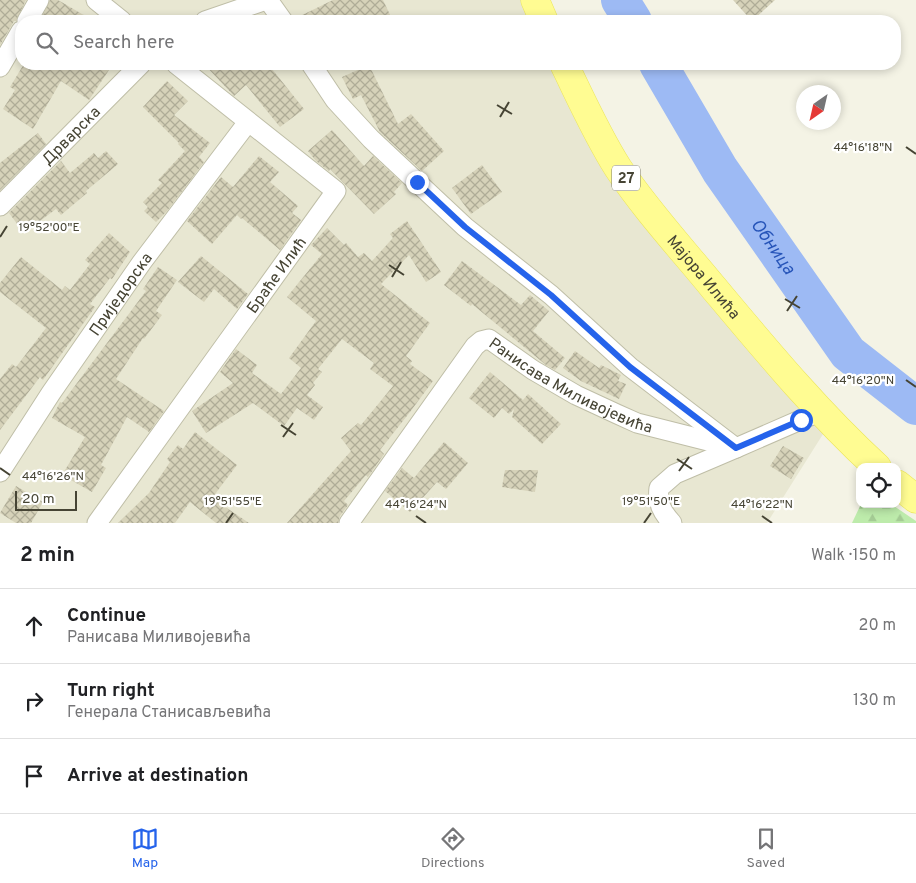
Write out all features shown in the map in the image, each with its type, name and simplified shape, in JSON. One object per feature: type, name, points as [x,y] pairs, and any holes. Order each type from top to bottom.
[{"type":"main road","points":[[535,0],[541,15]]},
{"type":"main road","name":"Мајора Илића","points":[[567,70],[587,112],[619,169],[672,238],[820,412],[872,463]]},
{"type":"main road","points":[[901,487],[916,499]]},
{"type":"street","points":[[30,15],[39,0]]},
{"type":"street","points":[[96,0],[115,15]]},
{"type":"street","points":[[222,15],[261,1],[276,15]]},
{"type":"street","points":[[0,67],[15,41]]},
{"type":"street","name":"Дрварска","points":[[0,206],[135,70]]},
{"type":"street","name":"Браће Илић","points":[[97,523],[336,191],[183,70]]},
{"type":"street","points":[[315,70],[335,100],[371,139],[465,227],[551,295],[630,367],[736,448]]},
{"type":"street","name":"Приједорска","points":[[0,472],[51,393],[142,262],[248,122]]},
{"type":"street","name":"Ранисава Миливојевића","points":[[349,523],[475,346],[481,341],[489,339],[533,370],[576,395],[616,414],[637,423],[736,448]]},
{"type":"street","points":[[672,523],[662,512],[657,497],[658,488],[675,474],[820,412]]},
{"type":"shaded area","points":[[0,0],[535,0],[541,15],[15,15],[15,70],[567,70],[587,112],[830,423],[767,523],[0,523]]},
{"type":"green space","points":[[859,508],[897,508],[916,521],[916,523],[852,523]]},
{"type":"building","points":[[0,0],[26,0],[19,15],[15,15],[15,21],[0,45]]},
{"type":"building","points":[[50,0],[58,0],[84,15],[43,15]]},
{"type":"building","points":[[333,0],[383,0],[390,15],[302,15]]},
{"type":"building","points":[[733,0],[775,0],[759,15],[747,15]]},
{"type":"building","points":[[20,70],[109,70],[89,100],[61,81],[33,129],[3,109],[15,90],[10,87]]},
{"type":"building","points":[[210,70],[273,70],[304,109],[280,127],[246,85],[234,96]]},
{"type":"building","points":[[358,70],[371,70],[398,124],[411,114],[444,151],[422,171],[380,132],[361,95],[353,99],[342,77]]},
{"type":"building","points":[[167,81],[188,101],[174,115],[210,143],[199,157],[204,162],[167,211],[156,222],[144,211],[148,207],[143,202],[162,183],[158,180],[185,151],[143,107]]},
{"type":"building","points":[[332,130],[364,166],[373,156],[402,183],[394,192],[396,194],[374,214],[330,169],[329,171],[316,161],[308,151]]},
{"type":"building","points":[[38,133],[46,144],[0,190],[0,163]]},
{"type":"building","points":[[106,151],[118,164],[61,215],[56,209],[24,233],[9,213],[61,161],[70,173],[94,153],[98,158]]},
{"type":"building","points":[[259,156],[279,172],[270,182],[298,206],[292,213],[301,220],[280,250],[237,215],[212,244],[187,221],[221,177],[233,187]]},
{"type":"building","points":[[482,165],[502,192],[471,214],[452,188]]},
{"type":"building","points":[[407,221],[441,272],[426,282],[409,255],[381,284],[430,323],[406,356],[412,361],[410,364],[433,381],[380,450],[384,454],[368,477],[366,475],[344,501],[348,505],[340,516],[338,523],[287,523],[351,451],[341,438],[358,423],[361,425],[393,386],[370,369],[374,363],[342,339],[318,369],[322,372],[313,383],[315,385],[307,395],[323,407],[314,420],[297,408],[284,426],[253,403],[206,433],[192,411],[233,383],[220,372],[236,349],[257,365],[252,373],[281,394],[301,368],[289,358],[316,321],[287,297],[322,254],[311,245],[327,228],[344,245],[346,243],[358,257],[364,253],[372,261],[393,238],[390,234]]},
{"type":"building","points":[[109,233],[130,252],[112,279],[110,278],[90,304],[95,307],[43,380],[40,377],[0,430],[0,379],[12,364],[16,367],[46,328],[0,292],[0,283],[21,257],[62,290],[65,286],[70,290],[90,264],[85,260]]},
{"type":"building","points":[[201,256],[248,294],[237,309],[214,289],[204,302],[178,282]]},
{"type":"building","points":[[462,261],[521,305],[530,295],[549,311],[533,331],[565,358],[555,370],[546,365],[472,304],[471,306],[444,285]]},
{"type":"building","points":[[158,267],[177,280],[156,311],[162,315],[143,338],[116,379],[164,411],[149,432],[127,417],[101,465],[106,468],[92,492],[62,475],[85,437],[52,418],[60,402],[62,403],[146,291],[143,289]]},
{"type":"building","points":[[575,351],[599,368],[601,365],[621,375],[618,381],[626,384],[619,399],[581,381],[563,368]]},
{"type":"building","points":[[490,372],[523,400],[528,394],[561,424],[542,444],[512,417],[514,409],[509,414],[502,408],[494,418],[469,398]]},
{"type":"building","points":[[195,432],[237,465],[212,498],[249,523],[216,523],[190,502],[175,523],[118,523],[149,493],[170,462],[167,459],[178,445],[183,449]]},
{"type":"building","points":[[444,442],[468,463],[446,489],[437,482],[410,512],[385,491],[402,468],[414,478]]},
{"type":"building","points":[[783,446],[804,458],[791,479],[770,466]]},
{"type":"building","points":[[505,470],[538,470],[535,492],[502,487]]},
{"type":"building","points":[[16,486],[43,502],[31,523],[16,523],[0,513]]},
{"type":"waterway","name":"Обница","points":[[620,0],[629,15]]},
{"type":"waterway","name":"Обница","points":[[662,70],[720,170],[848,353],[916,406]]},
{"type":"route","points":[[417,182],[465,227],[551,295],[630,367],[736,448],[801,420]]}]
